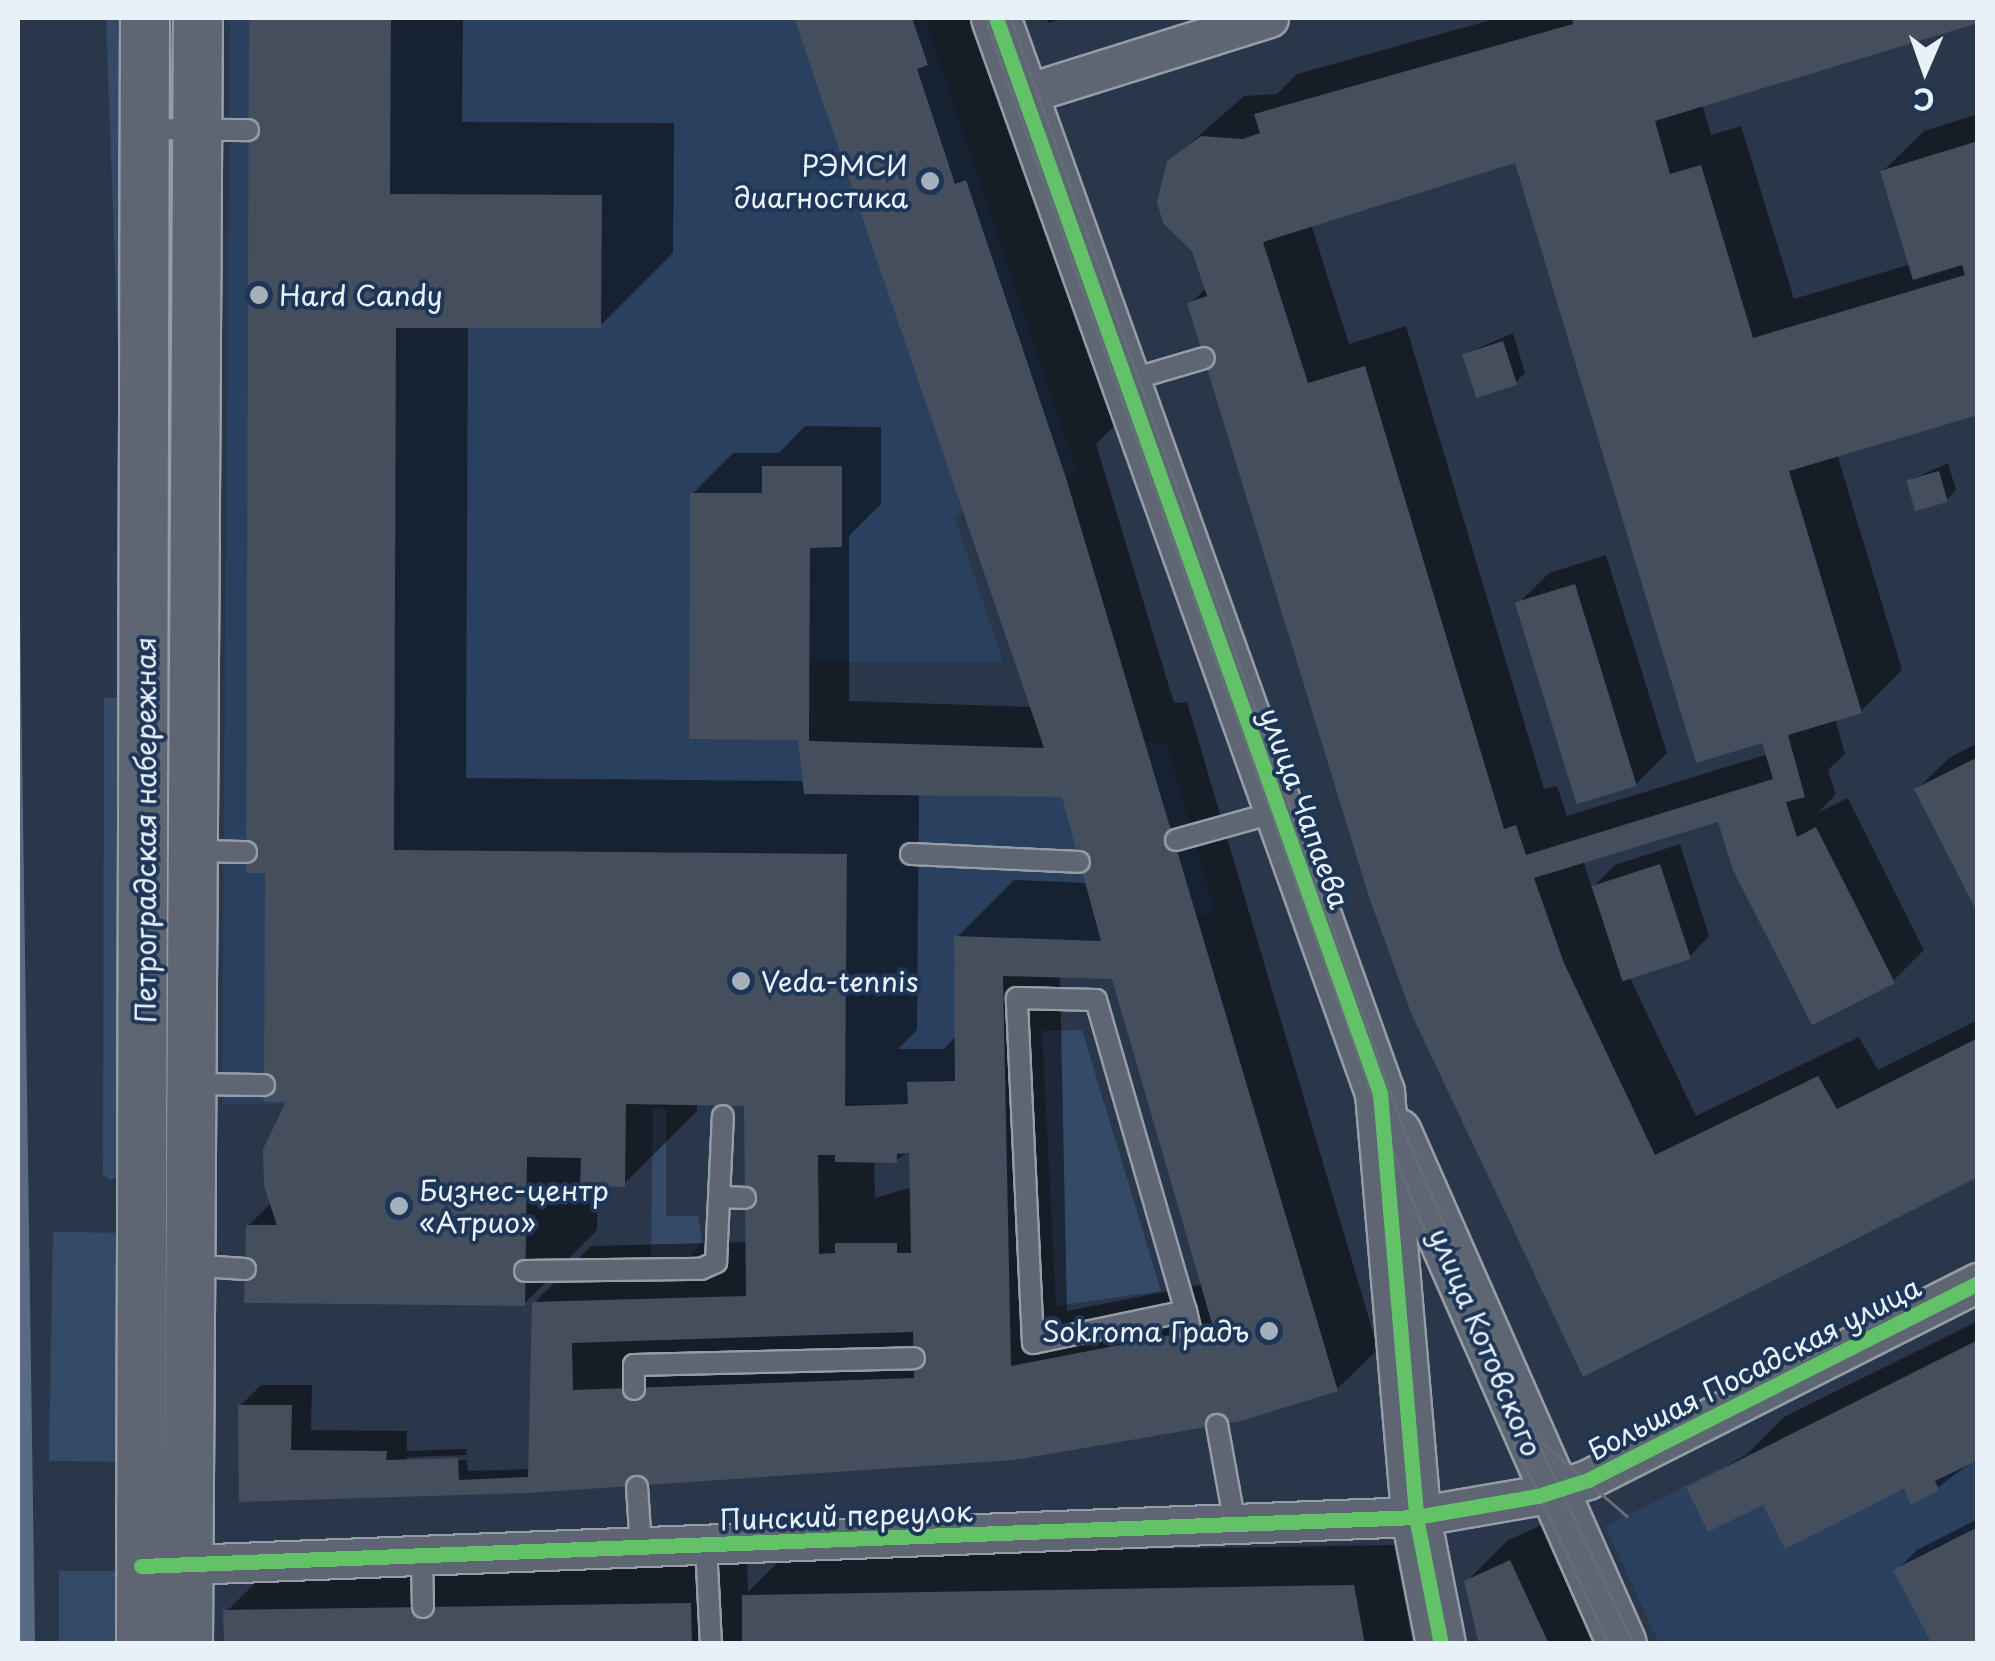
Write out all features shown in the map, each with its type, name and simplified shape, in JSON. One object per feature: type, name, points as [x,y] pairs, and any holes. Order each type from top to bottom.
[{"type":"street","name":"Петроградская набережная","points":[[145,18],[172,129]]},
{"type":"street","name":"Петроградская набережная","points":[[188,1644],[189,1566],[166,1264],[172,129],[198,18]]},
{"type":"street","name":"улица Чапаева","points":[[996,18],[1380,1093],[1416,1517],[1441,1644]]},
{"type":"street","points":[[1024,95],[1221,24],[1269,18]]},
{"type":"street","name":"улица Котовского","points":[[1380,1093],[1551,1492],[1622,1644]]},
{"type":"street","name":"Петроградская набережная","points":[[140,1644],[141,1566],[166,1264]]},
{"type":"street","name":"Большая Посадская улица","points":[[1551,1492],[1675,1441],[1978,1283]]},
{"type":"street","name":"Пинский переулок","points":[[141,1566],[1416,1517],[1551,1492]]},
{"type":"lane","points":[[172,129],[248,130]]},
{"type":"lane","points":[[1126,380],[1204,358]]},
{"type":"lane","points":[[1176,840],[1280,811]]},
{"type":"lane","points":[[168,851],[246,852]]},
{"type":"lane","points":[[911,854],[1079,862]]},
{"type":"lane","points":[[1010,1348],[1188,1322],[1096,1000],[1018,998],[1033,1344]]},
{"type":"lane","points":[[167,1083],[264,1085]]},
{"type":"lane","points":[[525,1271],[701,1269],[716,1262],[722,1246],[723,1116]]},
{"type":"lane","points":[[722,1197],[745,1198]]},
{"type":"lane","points":[[166,1264],[245,1269]]},
{"type":"lane","points":[[634,1390],[634,1366],[914,1358]]},
{"type":"lane","points":[[1218,1425],[1235,1524]]},
{"type":"lane","points":[[638,1487],[641,1548]]},
{"type":"lane","points":[[706,1546],[710,1644]]},
{"type":"lane","points":[[422,1557],[423,1607]]},
{"type":"shaded area","points":[[106,18],[120,18],[131,394],[120,401]]},
{"type":"shaded area","points":[[230,18],[925,18],[1077,472],[954,516],[1003,662],[719,662],[743,739],[1044,748],[1166,742],[1215,912],[1101,941],[955,936],[955,1081],[908,1082],[908,1104],[222,1104]]},
{"type":"shaded area","points":[[20,610],[35,1644],[18,1643]]},
{"type":"shaded area","points":[[123,697],[121,1174],[111,1180],[103,1175],[104,698]]},
{"type":"shaded area","points":[[1082,1030],[1161,1291],[1056,1306],[1042,1031]]},
{"type":"shaded area","points":[[653,1108],[666,1109],[666,1216],[698,1216],[702,1242],[690,1257],[651,1259]]},
{"type":"shaded area","points":[[53,1232],[124,1233],[120,1462],[49,1461]]},
{"type":"shaded area","points":[[1977,1340],[1977,1643],[1659,1643],[1605,1526]]},
{"type":"shaded area","points":[[59,1571],[121,1571],[121,1643],[59,1643]]},
{"type":"building","points":[[249,18],[391,18],[390,194],[602,195],[601,328],[396,328],[394,850],[847,854],[845,1106],[908,1104],[907,1082],[955,1081],[954,936],[1101,941],[1062,797],[804,794],[798,740],[689,739],[690,493],[762,493],[762,466],[842,466],[842,547],[810,548],[809,741],[1044,748],[794,18],[912,18],[928,65],[917,69],[955,184],[966,180],[1066,478],[1338,1391],[1241,1421],[1014,1460],[528,1493],[239,1502],[238,1405],[292,1405],[291,1450],[387,1451],[386,1460],[458,1458],[459,1480],[528,1477],[532,1302],[746,1296],[744,1106],[626,1104],[625,1187],[580,1186],[581,1158],[527,1157],[525,1306],[244,1303],[246,1225],[277,1225],[264,1186],[263,1149],[286,1102],[264,1102],[265,873],[246,873]],"holes":[[[1003,976],[1112,979],[1213,1327],[1011,1366]],[[909,1153],[911,1253],[897,1253],[897,1243],[835,1243],[835,1253],[819,1254],[818,1155],[835,1155],[835,1162],[897,1163],[897,1154]],[[913,1332],[914,1378],[573,1390],[572,1343]]]},
{"type":"building","points":[[1572,18],[1978,18],[1978,23],[1655,121],[1670,174],[1701,165],[1753,338],[1965,275],[1962,265],[1913,280],[1880,171],[1978,141],[1978,415],[1789,471],[1862,713],[1788,735],[1805,797],[1786,802],[1797,837],[1816,827],[1895,983],[1812,1025],[1733,870],[1718,822],[1534,878],[1564,963],[1655,1155],[1818,1076],[1837,1109],[1978,1038],[1978,1177],[1583,1377],[1411,1013],[1369,897],[1187,303],[1207,296],[1192,251],[1163,223],[1157,202],[1167,161],[1201,136],[1243,139],[1260,133],[1254,114],[1573,24]],"holes":[[[1515,163],[1696,763],[1762,743],[1773,779],[1526,855],[1516,825],[1504,829],[1365,366],[1308,383],[1263,242]]]},
{"type":"building","points":[[1503,341],[1517,385],[1476,398],[1462,354]]},
{"type":"building","points":[[1939,471],[1948,502],[1915,511],[1906,480]]},
{"type":"building","points":[[1575,584],[1637,786],[1576,804],[1515,602]]},
{"type":"building","points":[[1978,757],[1978,914],[1914,789]]},
{"type":"building","points":[[1660,864],[1691,959],[1622,981],[1592,886]]},
{"type":"building","points":[[1978,1340],[1978,1460],[1935,1481],[1939,1490],[1911,1505],[1904,1489],[1785,1549],[1763,1505],[1708,1532],[1686,1487]]},
{"type":"building","points":[[1978,1527],[1978,1644],[1932,1644],[1893,1570]]},
{"type":"building","points":[[1510,1560],[1549,1644],[1479,1644],[1464,1581]]},
{"type":"building","points":[[1354,1585],[1365,1644],[742,1644],[742,1595]]},
{"type":"building","points":[[691,1603],[692,1644],[224,1644],[223,1610]]},
{"type":"tram line","points":[[985,18],[1382,1122],[1467,1340],[1609,1644]]},
{"type":"tram line","points":[[1011,18],[1407,1138],[1529,1423],[1634,1644]]},
{"type":"tram line","points":[[1543,1443],[1627,1516]]},
{"type":"cycle path","points":[[996,18],[1380,1093],[1416,1517],[1441,1644]]},
{"type":"cycle path","points":[[141,1566],[1416,1517],[1538,1496],[1588,1480],[1978,1283]]},
{"type":"place","name":"РЭМСИ диагностика","points":[[930,181]]},
{"type":"place","name":"Hard Candy","points":[[259,295]]},
{"type":"place","name":"Veda-tennis","points":[[741,981]]},
{"type":"place","name":"Бизнес-центр «Атрио»","points":[[399,1206]]},
{"type":"place","name":"Sokroma Градъ","points":[[1269,1331]]}]
